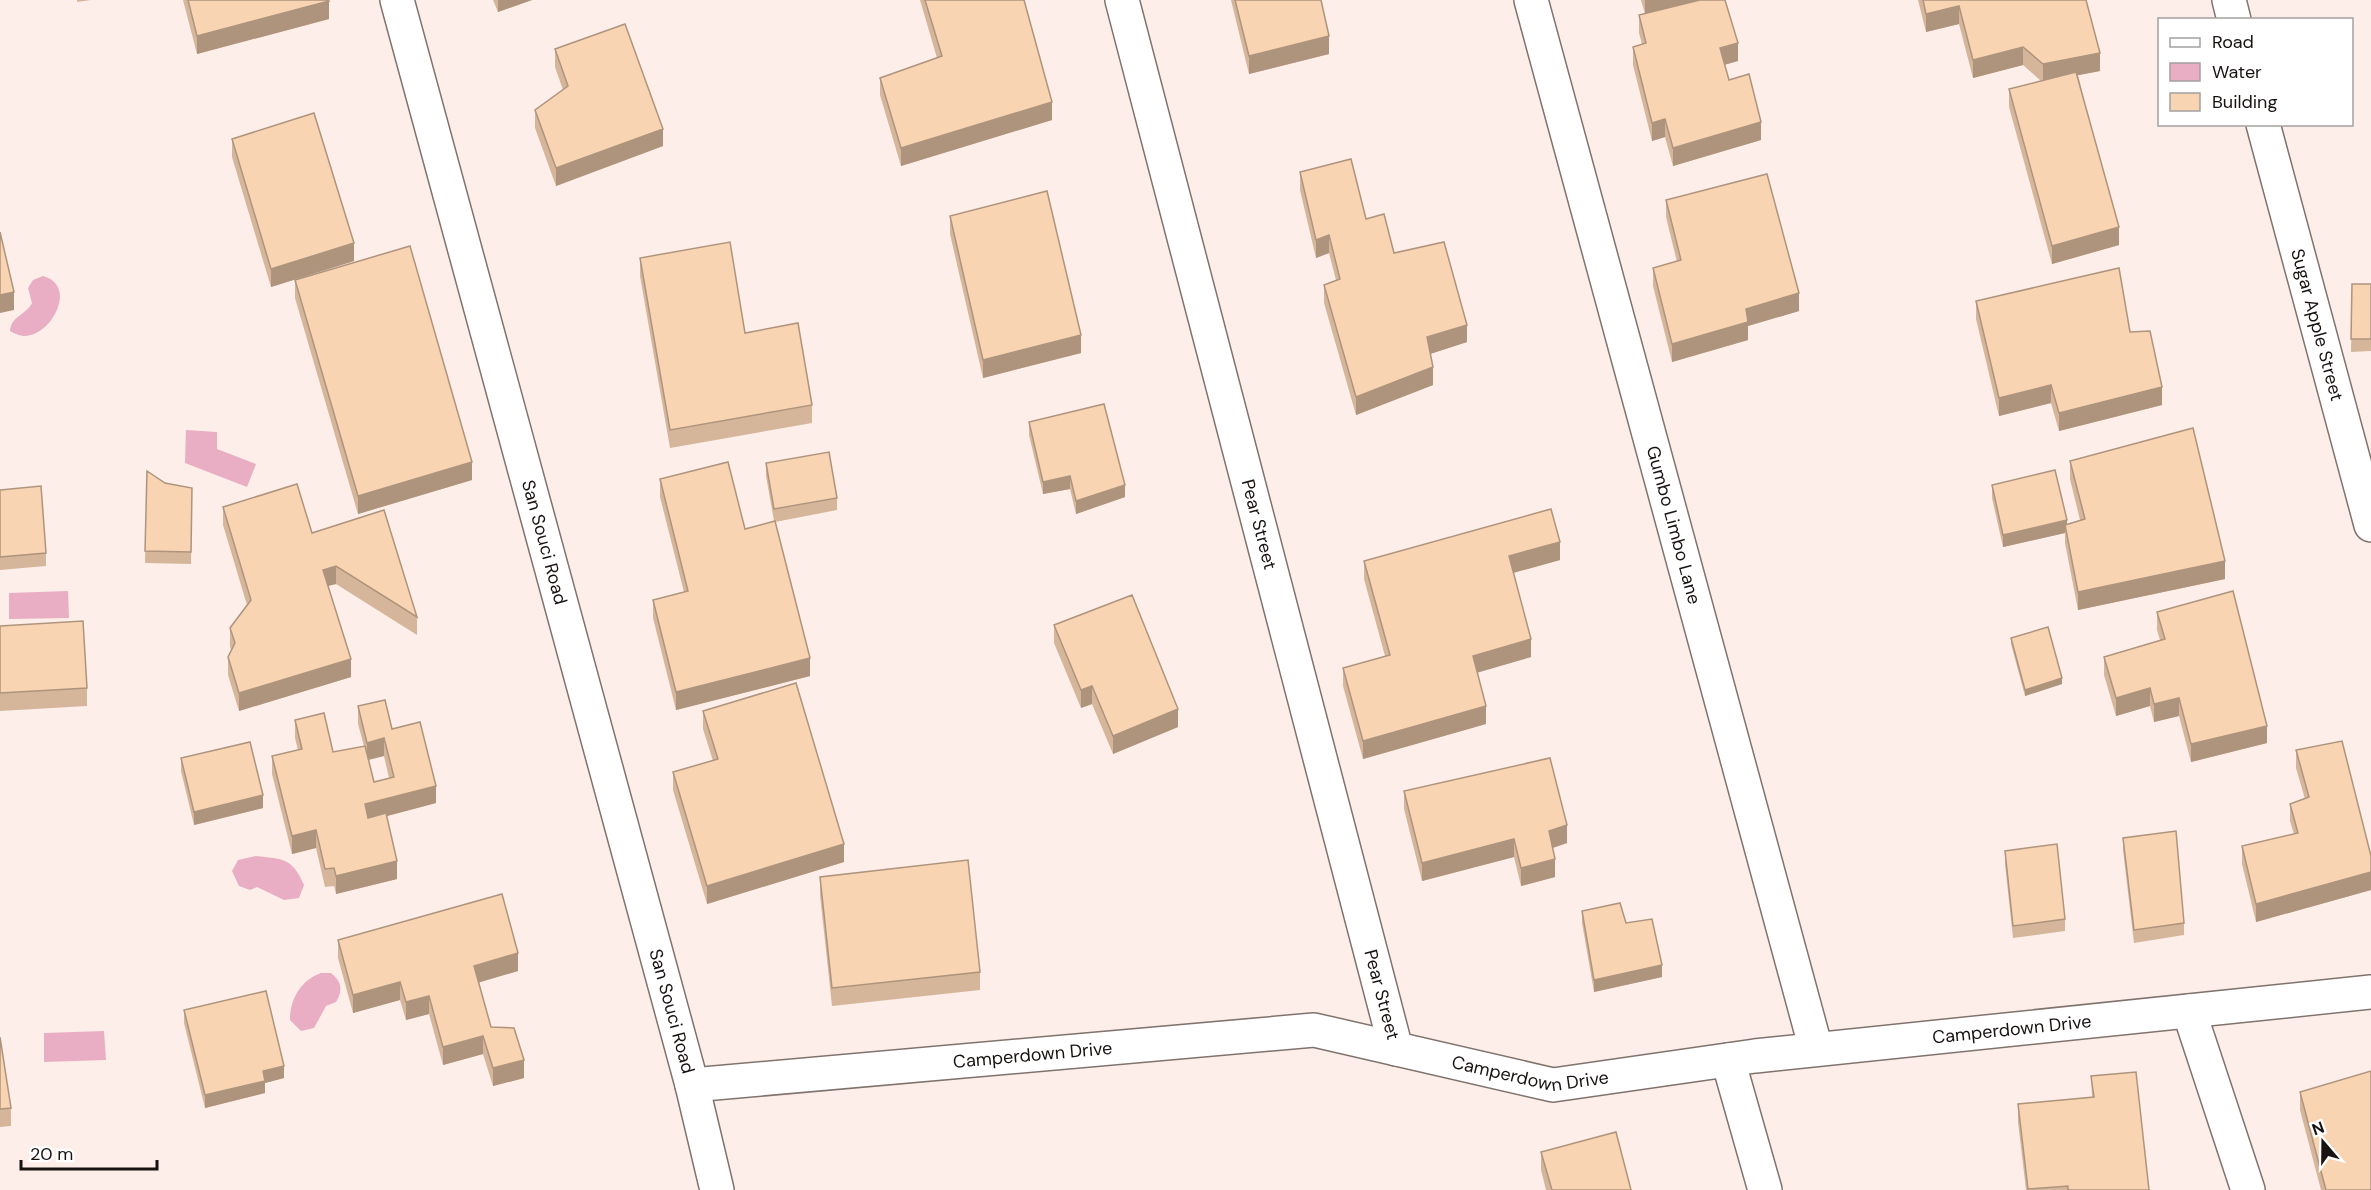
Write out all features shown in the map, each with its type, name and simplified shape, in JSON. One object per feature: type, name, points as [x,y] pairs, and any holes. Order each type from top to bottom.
[{"type":"street","name":"San Souci Road","points":[[397,0],[692,1084],[717,1190]]},
{"type":"street","name":"Pear Street","points":[[1122,0],[1396,1049]]},
{"type":"street","name":"Gumbo Limbo Lane","points":[[1531,0],[1816,1050]]},
{"type":"street","points":[[2229,0],[2234,18]]},
{"type":"street","name":"Sugar Apple Street","points":[[2264,126],[2371,525]]},
{"type":"street","name":"Camperdown Drive","points":[[692,1084],[1314,1030],[1553,1085],[1728,1060],[2371,992]]},
{"type":"street","points":[[2189,1011],[2248,1190]]},
{"type":"street","points":[[1728,1060],[1765,1190]]},
{"type":"water","points":[[43,276],[53,281],[59,289],[60,299],[52,319],[34,334],[22,336],[10,331],[13,322],[32,303],[28,288],[33,280]]},
{"type":"water","points":[[186,430],[217,432],[217,449],[256,464],[247,487],[185,463]]},
{"type":"water","points":[[68,591],[69,618],[9,619],[9,593]]},
{"type":"water","points":[[256,856],[279,859],[290,864],[304,885],[299,898],[284,900],[257,887],[250,890],[239,886],[232,871],[238,860]]},
{"type":"water","points":[[321,973],[331,973],[335,976],[340,986],[340,994],[336,1002],[326,1006],[314,1028],[301,1031],[290,1020],[292,1005],[302,985]]},
{"type":"water","points":[[104,1031],[106,1060],[44,1062],[44,1033]]},
{"type":"building","points":[[188,0],[328,0],[329,1],[197,36]]},
{"type":"building","points":[[925,0],[1024,0],[1052,102],[901,148],[880,78],[942,56]]},
{"type":"building","points":[[1235,0],[1321,0],[1329,36],[1249,56]]},
{"type":"building","points":[[1700,0],[1725,0],[1738,43],[1720,48],[1729,80],[1749,74],[1761,122],[1673,148],[1665,119],[1652,123],[1633,47],[1646,43],[1639,15]]},
{"type":"building","points":[[1923,0],[2086,0],[2100,53],[2043,64],[2023,47],[1973,60],[1959,6],[1926,14]]},
{"type":"building","points":[[625,24],[663,129],[556,168],[535,110],[568,86],[555,49]]},
{"type":"building","points":[[2076,72],[2119,227],[2052,246],[2009,89]]},
{"type":"building","points":[[314,113],[354,243],[271,269],[232,139]]},
{"type":"building","points":[[1351,159],[1366,219],[1384,214],[1394,253],[1444,242],[1467,325],[1427,337],[1433,367],[1356,397],[1324,285],[1340,279],[1329,235],[1316,240],[1300,172]]},
{"type":"building","points":[[1767,174],[1799,293],[1746,309],[1748,322],[1672,344],[1653,268],[1681,260],[1666,200]]},
{"type":"building","points":[[1047,191],[1081,335],[983,360],[950,216]]},
{"type":"building","points":[[0,232],[14,292],[0,295]]},
{"type":"building","points":[[730,242],[745,333],[798,323],[812,405],[670,430],[640,258]]},
{"type":"building","points":[[410,246],[472,462],[358,496],[295,280]]},
{"type":"building","points":[[2119,268],[2130,332],[2150,331],[2162,387],[2059,413],[2051,385],[1999,398],[1976,301]]},
{"type":"building","points":[[2352,284],[2371,284],[2371,339],[2351,339]]},
{"type":"building","points":[[1104,404],[1125,485],[1076,501],[1070,476],[1043,482],[1029,422]]},
{"type":"building","points":[[2193,428],[2225,561],[2078,592],[2065,525],[2085,519],[2070,461]]},
{"type":"building","points":[[829,452],[837,498],[774,509],[766,463]]},
{"type":"building","points":[[728,462],[745,529],[775,521],[810,658],[676,692],[653,600],[688,591],[660,479]]},
{"type":"building","points":[[2055,470],[2067,520],[2003,535],[1992,485]]},
{"type":"building","points":[[147,471],[165,483],[192,488],[191,552],[145,551]]},
{"type":"building","points":[[297,484],[312,533],[384,510],[417,617],[336,566],[323,570],[351,659],[239,693],[228,657],[235,643],[230,628],[251,600],[223,507]]},
{"type":"building","points":[[41,486],[46,553],[0,557],[0,490]]},
{"type":"building","points":[[1551,509],[1560,542],[1509,556],[1531,639],[1473,656],[1486,706],[1363,741],[1343,668],[1390,655],[1364,561]]},
{"type":"building","points":[[2233,591],[2267,726],[2191,744],[2179,698],[2154,704],[2150,688],[2116,698],[2104,657],[2165,639],[2157,612]]},
{"type":"building","points":[[1132,595],[1178,709],[1113,736],[1092,686],[1081,690],[1054,625]]},
{"type":"building","points":[[83,621],[87,688],[0,693],[0,626]]},
{"type":"building","points":[[2048,627],[2062,678],[2025,690],[2011,638]]},
{"type":"building","points":[[796,683],[844,844],[707,886],[673,772],[718,759],[703,711]]},
{"type":"building","points":[[385,700],[392,729],[420,722],[436,786],[365,804],[368,818],[386,813],[397,861],[336,876],[334,868],[325,869],[316,830],[292,836],[272,756],[302,749],[295,720],[324,713],[333,752],[365,746],[374,782],[394,777],[384,738],[367,743],[358,706]]},
{"type":"building","points":[[2342,741],[2371,856],[2371,872],[2256,904],[2242,846],[2298,833],[2290,804],[2309,797],[2296,750]]},
{"type":"building","points":[[250,742],[263,795],[194,812],[181,758]]},
{"type":"building","points":[[1550,758],[1567,825],[1549,831],[1555,859],[1521,868],[1514,839],[1422,863],[1404,791]]},
{"type":"building","points":[[2176,831],[2184,923],[2134,930],[2123,838]]},
{"type":"building","points":[[2057,844],[2065,919],[2013,926],[2005,851]]},
{"type":"building","points":[[968,860],[980,972],[832,988],[820,877]]},
{"type":"building","points":[[502,894],[518,953],[474,966],[491,1027],[514,1028],[524,1060],[493,1068],[483,1036],[443,1047],[429,996],[406,1002],[400,982],[353,995],[338,940]]},
{"type":"building","points":[[1620,903],[1626,923],[1652,919],[1662,965],[1594,980],[1582,911]]},
{"type":"building","points":[[266,991],[284,1066],[263,1071],[265,1081],[205,1095],[184,1010]]},
{"type":"building","points":[[0,1037],[11,1108],[0,1109]]},
{"type":"building","points":[[2371,1071],[2371,1190],[2326,1190],[2300,1092]]},
{"type":"building","points":[[2136,1072],[2149,1190],[2068,1190],[2068,1186],[2028,1189],[2018,1104],[2094,1097],[2091,1076]]},
{"type":"building","points":[[1616,1132],[1631,1190],[1552,1190],[1541,1152]]}]
